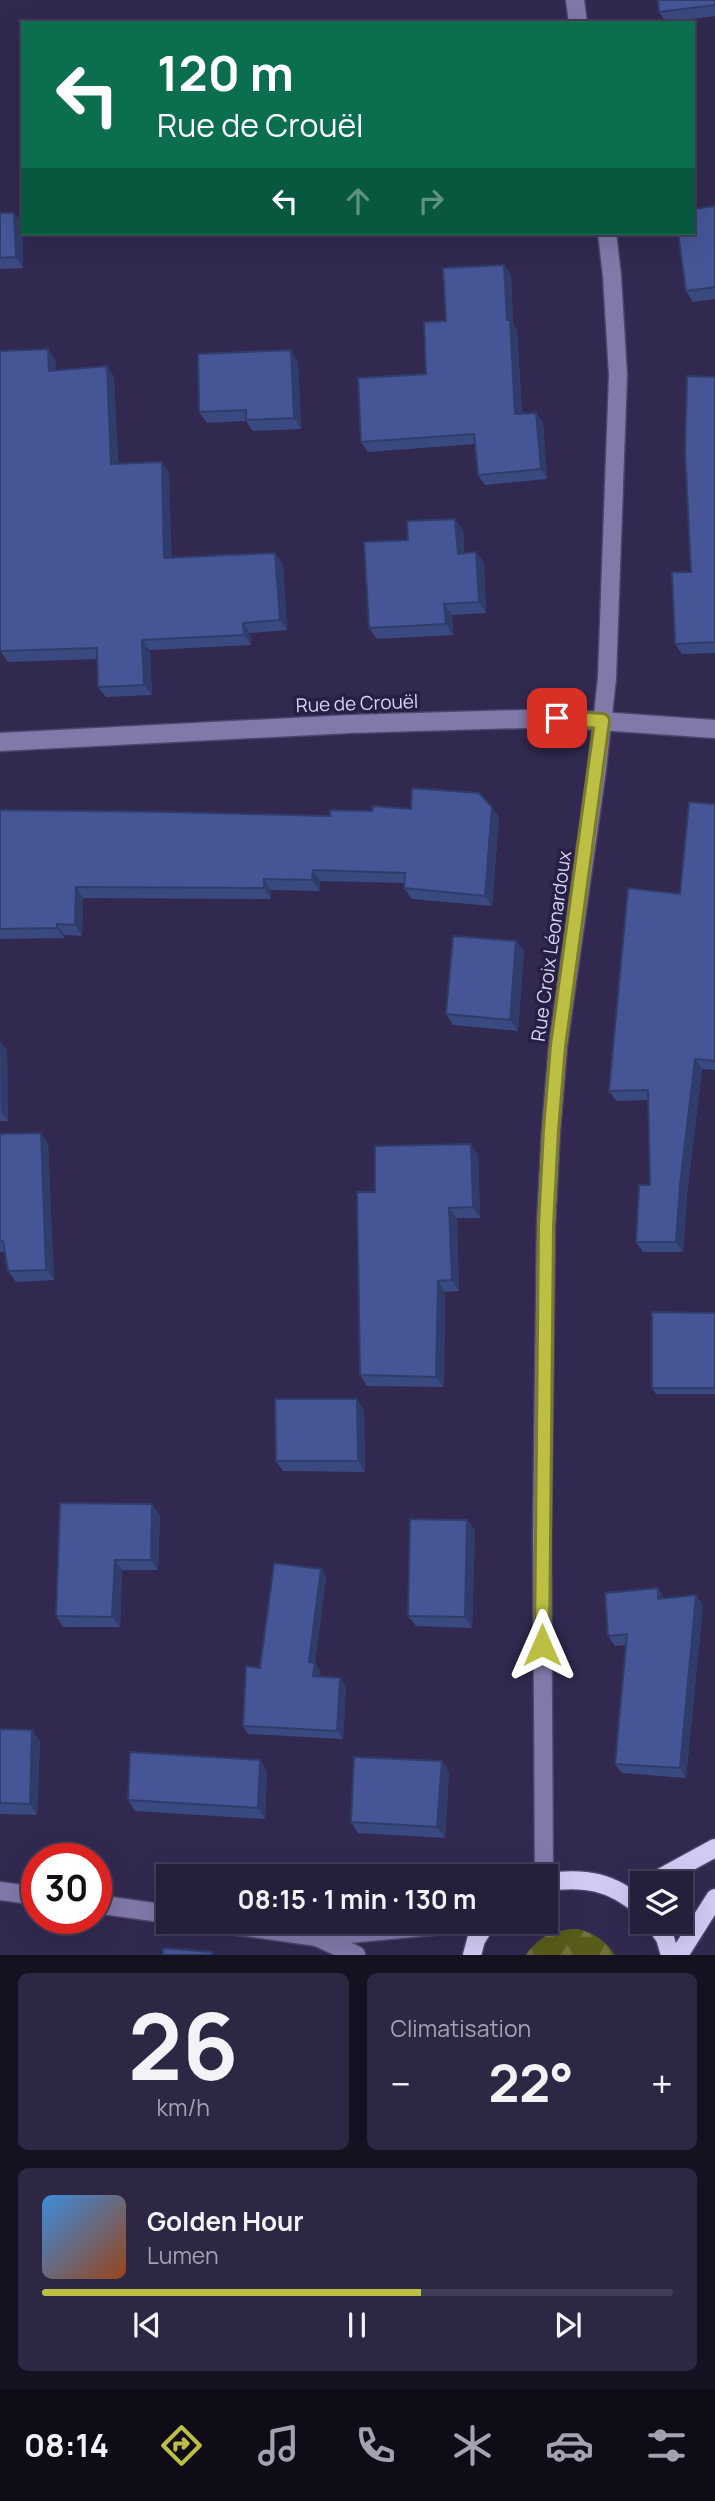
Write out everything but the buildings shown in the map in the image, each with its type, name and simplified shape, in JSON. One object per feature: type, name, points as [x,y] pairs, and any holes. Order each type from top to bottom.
[{"type":"main road","points":[[673,1871],[715,1848]]},
{"type":"main road","points":[[558,1881],[573,1879],[602,1883],[630,1891]]},
{"type":"main road","points":[[679,1955],[714,1901]]},
{"type":"main road","points":[[472,1955],[480,1934]]},
{"type":"main road","points":[[662,1934],[670,1955]]},
{"type":"street","points":[[575,0],[578,21]]},
{"type":"street","name":"Rue Croix Léonardoux","points":[[544,1864],[542,1534],[549,1157],[558,1046],[607,678],[618,375],[607,235]]},
{"type":"street","name":"Rue de Crouël","points":[[0,741],[364,723],[557,718],[715,729]]},
{"type":"street","points":[[0,1891],[21,1894]]},
{"type":"street","points":[[112,1906],[156,1912]]},
{"type":"street","points":[[295,1934],[317,1937],[349,1934]]},
{"type":"street","points":[[317,1937],[356,1955]]},
{"type":"green space","points":[[578,1929],[589,1933],[599,1938],[615,1955],[526,1955],[542,1938],[558,1934],[562,1930]]},
{"type":"route","points":[[542,1645],[546,1225],[551,1130],[558,1046],[602,721],[557,718]]}]
